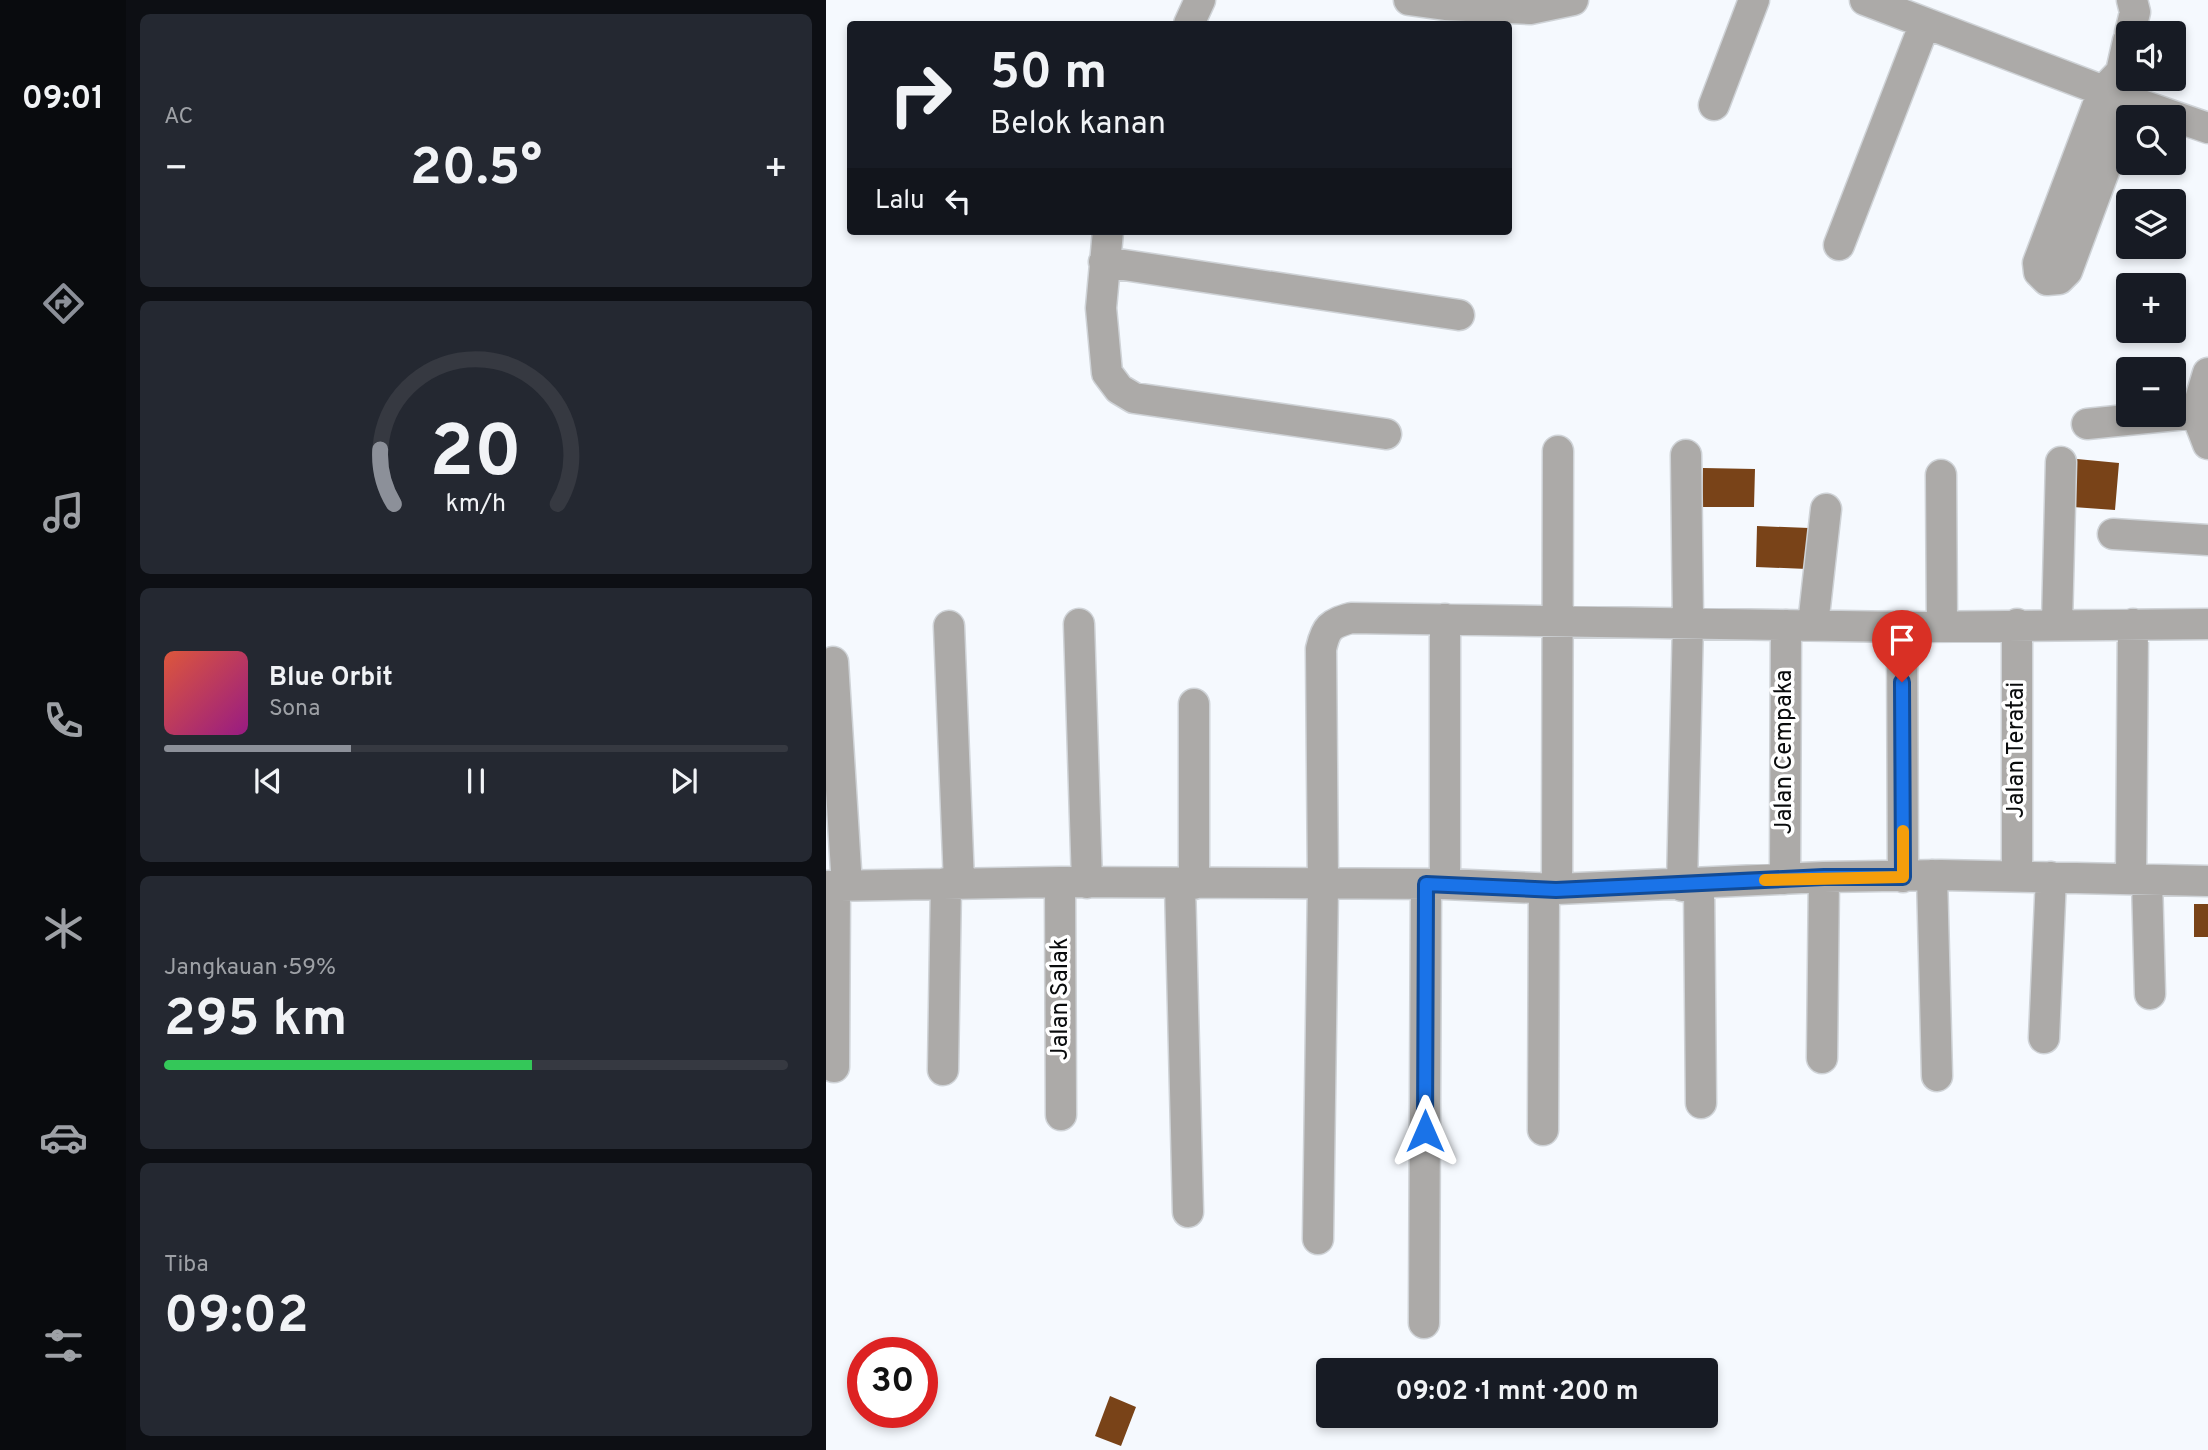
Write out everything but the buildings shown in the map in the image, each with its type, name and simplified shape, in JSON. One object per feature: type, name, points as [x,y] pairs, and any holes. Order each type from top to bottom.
[{"type":"street","points":[[1190,21],[1200,0]]},
{"type":"street","points":[[1409,0],[1445,5],[1530,9],[1573,0]]},
{"type":"street","points":[[1714,105],[1754,0]]},
{"type":"street","points":[[1865,0],[2116,87]]},
{"type":"street","points":[[1839,245],[1926,23]]},
{"type":"street","points":[[2118,88],[2067,271],[2059,279],[2047,280],[2039,272],[2038,263],[2118,88]]},
{"type":"street","points":[[2125,91],[2208,128]]},
{"type":"street","points":[[1107,235],[1101,307],[1107,373],[1119,389],[1134,398],[1386,434]]},
{"type":"street","points":[[1104,262],[1459,315]]},
{"type":"street","points":[[2208,373],[2196,413],[2208,444]]},
{"type":"street","points":[[2087,424],[2196,413]]},
{"type":"street","points":[[1543,1130],[1558,620],[1558,451]]},
{"type":"street","points":[[1686,455],[1690,885],[1701,1103]]},
{"type":"street","points":[[2057,624],[2061,462]]},
{"type":"street","points":[[1941,475],[1942,626]]},
{"type":"street","name":"Jalan Cempaka","points":[[1785,879],[1800,625],[1826,509]]},
{"type":"street","points":[[2113,534],[2208,540]]},
{"type":"street","points":[[1318,1239],[1323,884],[1321,649],[1324,636],[1333,623],[1351,618],[1688,621],[1902,627],[2208,624]]},
{"type":"street","points":[[1424,1323],[1445,619]]},
{"type":"street","name":"Jalan Salak","points":[[1061,1115],[1074,883],[1079,624]]},
{"type":"street","name":"Jalan Teratai","points":[[2017,624],[2017,876]]},
{"type":"street","points":[[2133,624],[2139,880],[2150,994]]},
{"type":"street","points":[[943,1070],[953,883],[949,626]]},
{"type":"street","points":[[1902,627],[1903,877]]},
{"type":"street","points":[[833,662],[836,886],[834,1067]]},
{"type":"street","points":[[1188,1212],[1187,884],[1194,704]]},
{"type":"street","points":[[1932,875],[1937,1076]]},
{"type":"street","points":[[836,886],[953,883],[1436,884],[1550,889],[1932,875],[2208,881]]},
{"type":"street","points":[[1822,1058],[1824,877]]},
{"type":"street","points":[[2044,1038],[2050,877]]},
{"type":"slow traffic","points":[[1765,880],[1903,877],[1903,831]]},
{"type":"route","points":[[1425,1131],[1426,884],[1556,890],[1682,886],[1824,877],[1903,877],[1902,682]]}]
